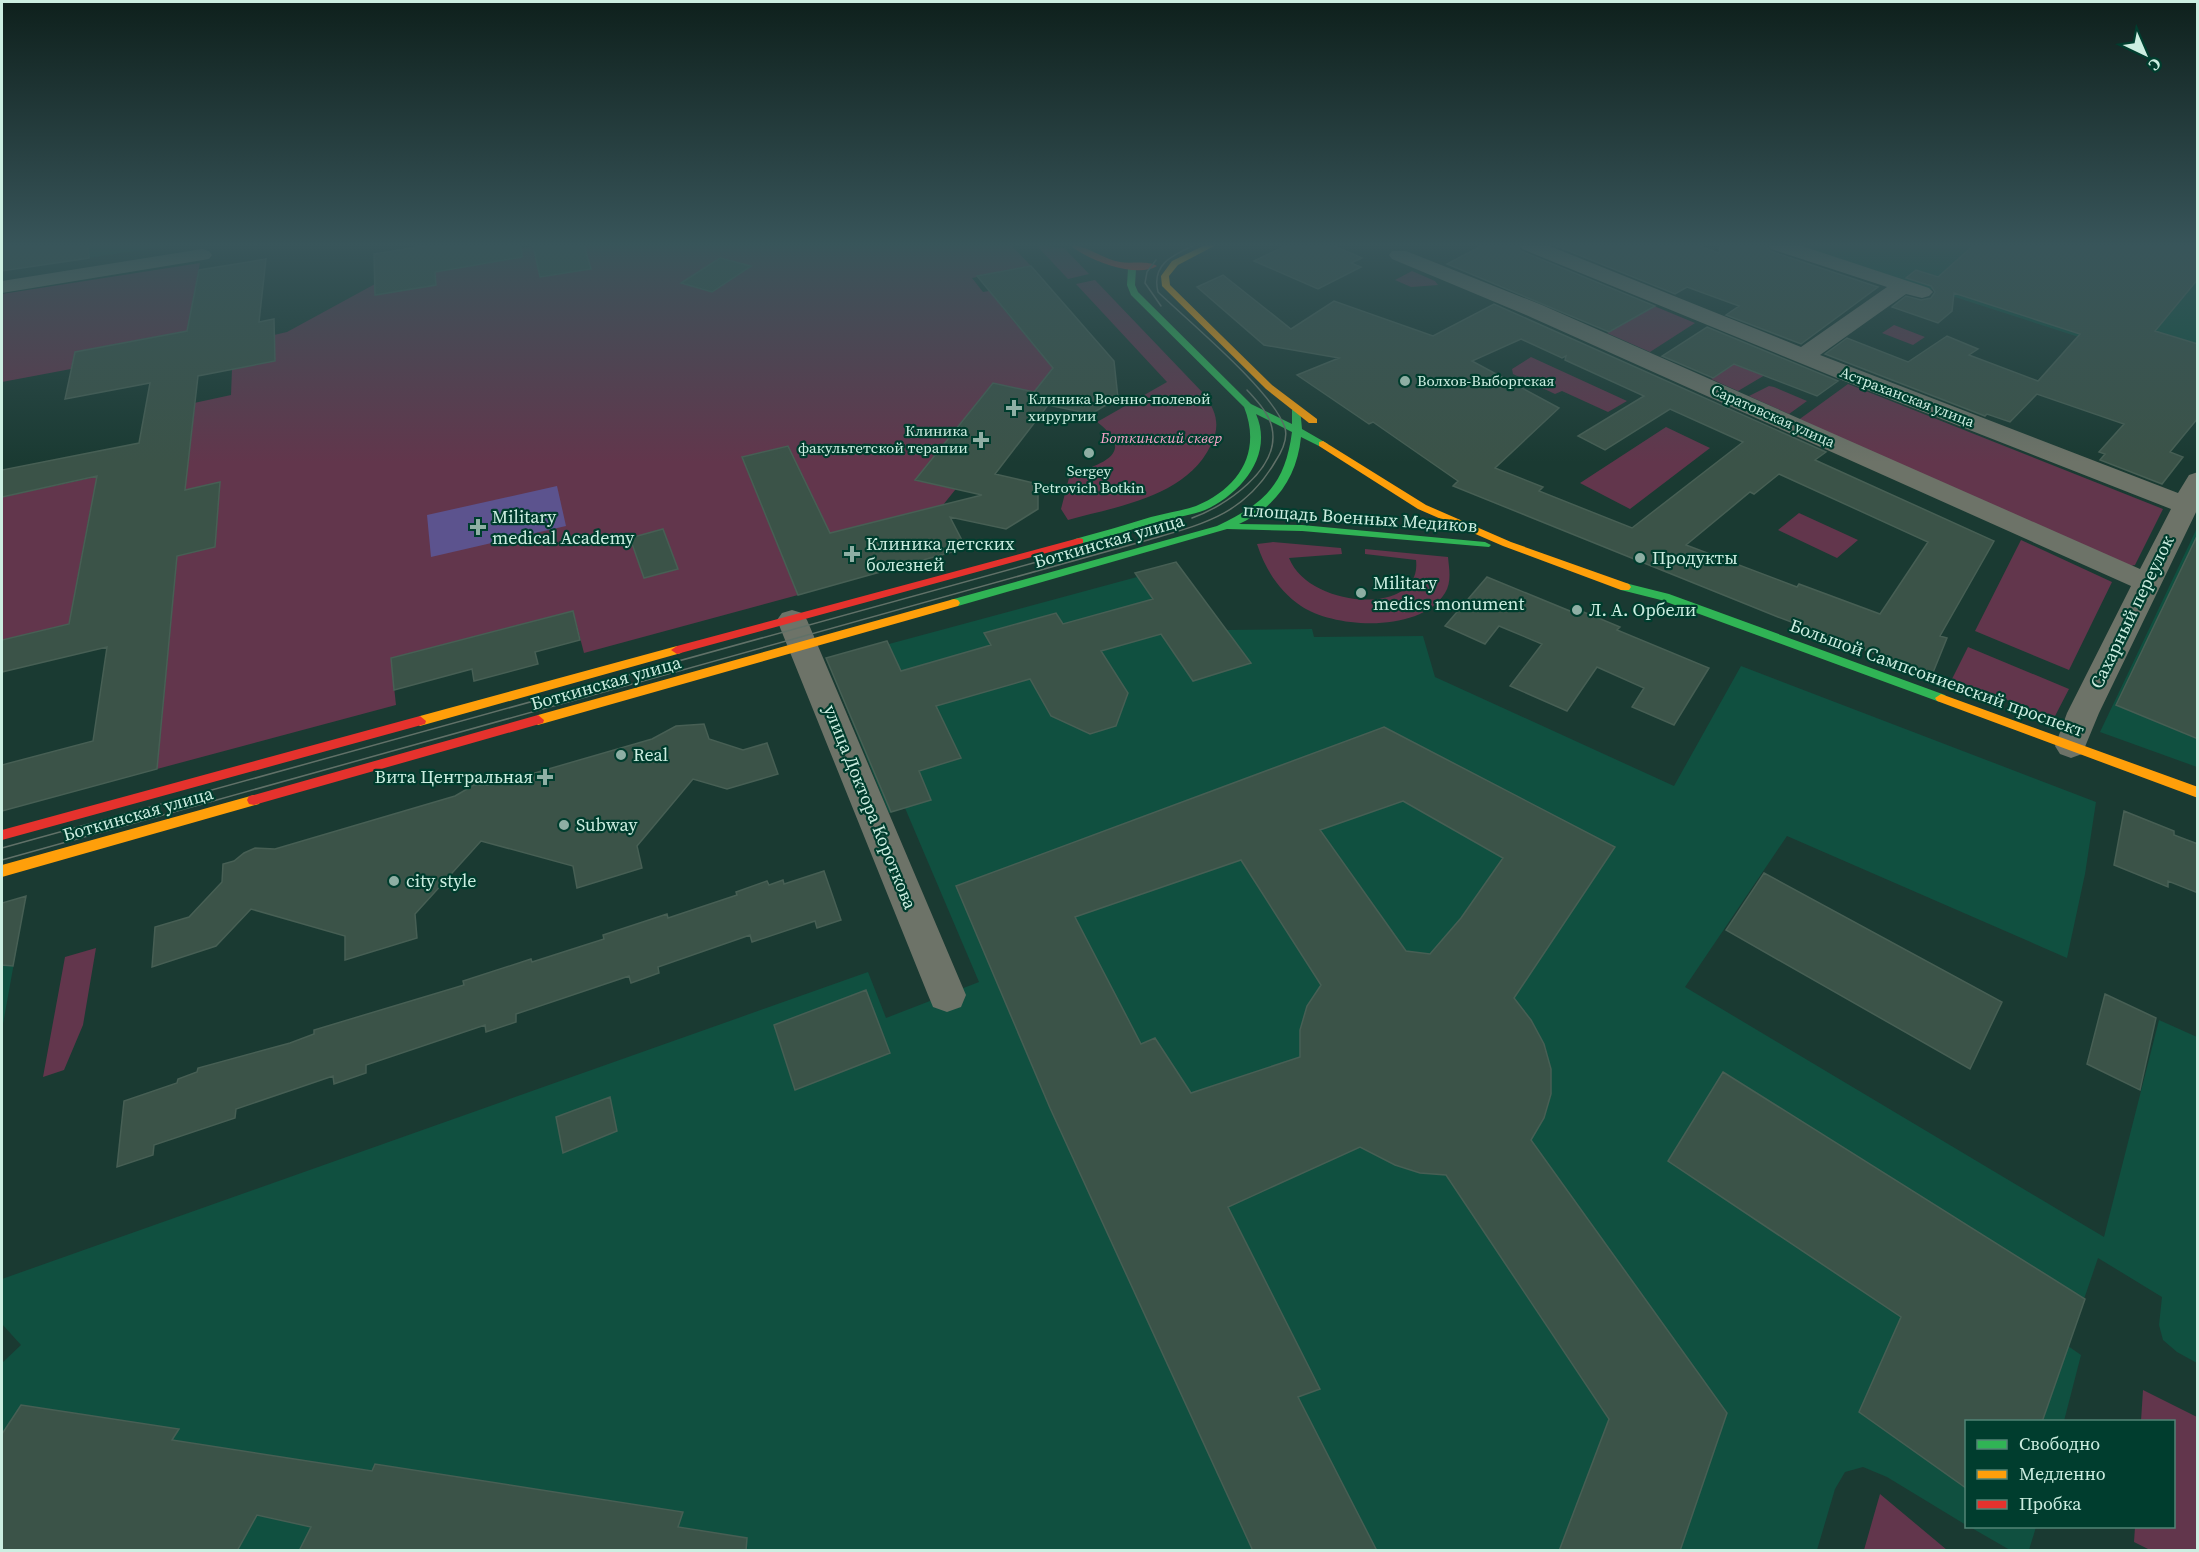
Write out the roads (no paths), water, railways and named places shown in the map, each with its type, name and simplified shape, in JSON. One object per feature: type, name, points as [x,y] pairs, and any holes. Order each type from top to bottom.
[{"type":"main road","name":"Большой Сампсониевский проспект","points":[[1159,317],[1248,406],[1298,431],[1422,507],[1608,583],[1665,597],[2198,793]]},
{"type":"main road","points":[[1203,317],[1269,387],[1297,410],[1389,469]]},
{"type":"main road","points":[[1248,406],[1268,437],[1298,431],[1335,435]]},
{"type":"main road","name":"площадь Военных Медиков","points":[[1221,528],[1253,514],[1271,500],[1291,464],[1298,442],[1297,410]]},
{"type":"main road","name":"площадь Военных Медиков","points":[[1183,512],[1202,507],[1233,486],[1268,437]]},
{"type":"main road","name":"Боткинская улица","points":[[2,871],[798,633],[1183,512]]},
{"type":"main road","name":"площадь Военных Медиков","points":[[1221,528],[1253,526],[1302,528],[1523,550]]},
{"type":"main road","name":"Боткинская улица","points":[[2,835],[1221,528]]},
{"type":"main road","name":"Большой Сампсониевский проспект","points":[[1565,550],[1618,571],[1665,597]]},
{"type":"street","name":"Саратовская улица","points":[[1549,317],[2146,582]]},
{"type":"street","name":"Астраханская улица","points":[[1708,317],[1803,356],[2192,493]]},
{"type":"street","points":[[1803,356],[1866,317]]},
{"type":"street","name":"Сахарный переулок","points":[[2071,746],[2077,725],[2192,493]]},
{"type":"street","name":"улица Доктора Короткова","points":[[798,633],[947,995]]},
{"type":"tram line","points":[[2,860],[1187,529],[1220,515],[1236,506],[1263,480],[1282,450],[1286,432],[1277,413],[1264,395],[1186,317]]},
{"type":"tram line","points":[[1192,518],[1234,496],[1259,472],[1268,458],[1272,443],[1272,428],[1262,407],[1247,390]]},
{"type":"tram line","points":[[2,848],[1044,560]]},
{"type":"place","name":"Волхов-Выборгская","points":[[1405,381]]},
{"type":"place","name":"Клиника Военно-полевой хирургии","points":[[1014,408]]},
{"type":"place","name":"Клиника факультетской терапии","points":[[981,440]]},
{"type":"place","name":"Sergey Petrovich Botkin","points":[[1089,453]]},
{"type":"place","name":"Military medical Academy","points":[[478,527]]},
{"type":"place","name":"Клиника детских болезней","points":[[852,554]]},
{"type":"place","name":"Продукты","points":[[1640,558]]},
{"type":"place","name":"Military medics monument","points":[[1361,593]]},
{"type":"place","name":"Л. А. Орбели","points":[[1577,610]]},
{"type":"place","name":"Real","points":[[621,755]]},
{"type":"place","name":"Вита Центральная","points":[[545,777]]},
{"type":"place","name":"Subway","points":[[564,825]]},
{"type":"place","name":"city style","points":[[394,881]]},
{"type":"park label","name":"Боткинский сквер","points":[[1161,438]]}]
